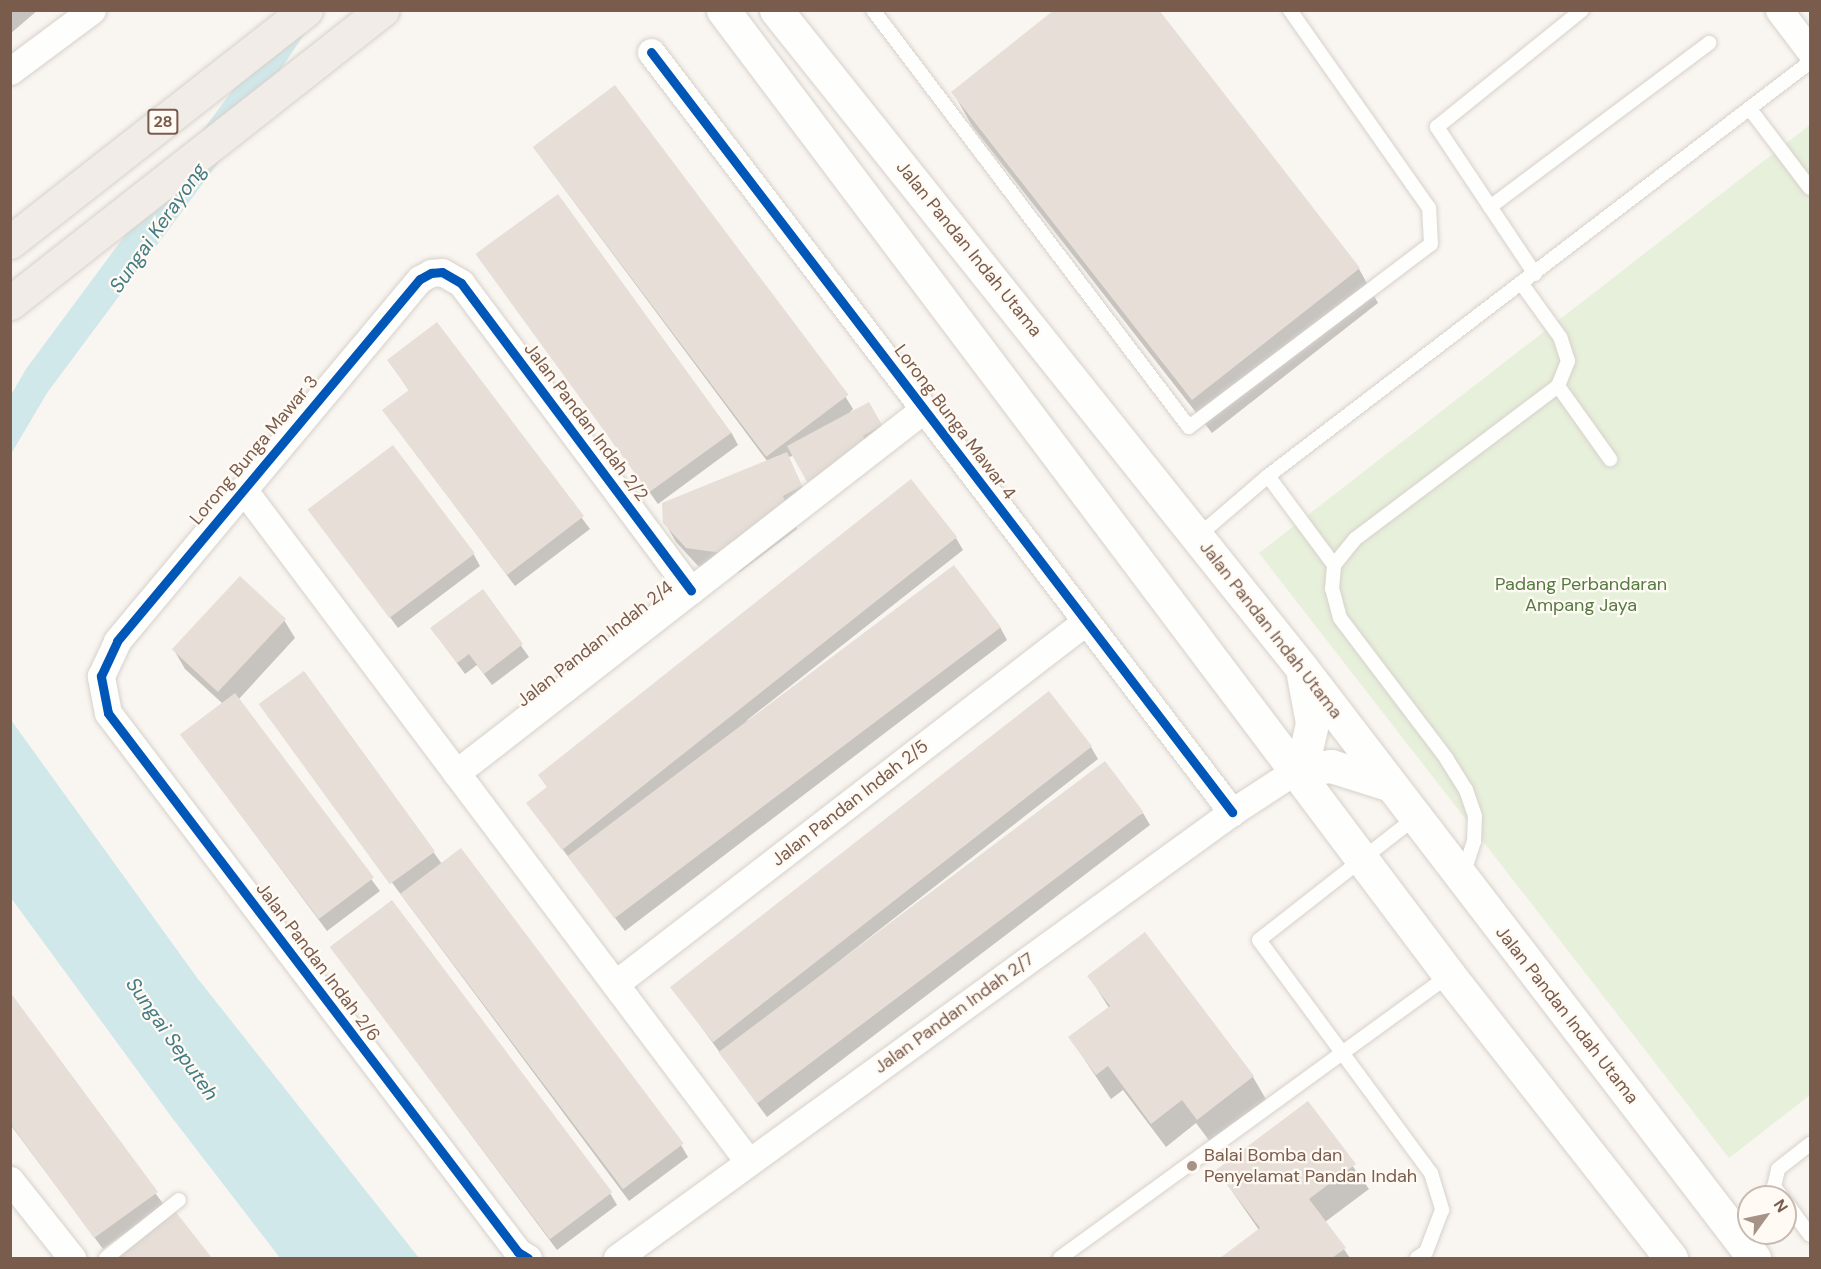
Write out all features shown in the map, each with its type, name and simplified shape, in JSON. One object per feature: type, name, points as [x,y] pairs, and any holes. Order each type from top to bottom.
[{"type":"highway","name":"28","points":[[16,238],[306,10]]},
{"type":"highway","points":[[10,303],[382,10]]},
{"type":"main road","points":[[723,10],[1449,975],[1671,1258]]},
{"type":"main road","name":"Jalan Pandan Indah Utama","points":[[776,10],[1301,667],[1461,879],[1754,1258]]},
{"type":"main road","points":[[1295,771],[1305,754],[1312,723],[1301,667]]},
{"type":"main road","points":[[1295,771],[1331,766],[1391,786]]},
{"type":"street","points":[[10,71],[92,10]]},
{"type":"street","points":[[1779,10],[1810,51]]},
{"type":"street","name":"Lorong Bunga Mawar 4","points":[[651,52],[1232,812]]},
{"type":"street","name":"Lorong Bunga Mawar 3","points":[[101,676],[117,641],[420,279],[431,273],[452,275]]},
{"type":"street","name":"Jalan Pandan Indah 2/2","points":[[452,275],[691,591]]},
{"type":"street","name":"Jalan Pandan Indah 2/4","points":[[456,773],[924,409]]},
{"type":"street","points":[[243,489],[748,1161]]},
{"type":"street","name":"Jalan Pandan Indah 2/5","points":[[615,984],[1085,622]]},
{"type":"street","name":"Jalan Pandan Indah 2/6","points":[[101,676],[108,712],[518,1252],[528,1258]]},
{"type":"street","name":"Jalan Pandan Indah 2/7","points":[[617,1258],[1232,812],[1295,771]]},
{"type":"street","points":[[10,1180],[72,1258]]},
{"type":"lane","points":[[873,10],[1189,427],[1431,244],[1429,208],[1290,10]]},
{"type":"lane","points":[[1535,274],[1437,127],[1582,10]]},
{"type":"lane","points":[[1490,207],[1709,43]]},
{"type":"lane","points":[[1198,536],[1268,476],[1810,62]]},
{"type":"lane","points":[[1750,109],[1810,188]]},
{"type":"lane","points":[[1461,879],[1474,842],[1475,816],[1466,790],[1447,759],[1340,618],[1332,589],[1334,565],[1355,539],[1558,386],[1569,361],[1560,337],[1521,283]]},
{"type":"lane","points":[[1558,386],[1610,459]]},
{"type":"lane","points":[[1268,476],[1334,565]]},
{"type":"lane","points":[[1416,817],[1259,940],[1431,1173],[1442,1210],[1425,1252],[1417,1258]]},
{"type":"lane","points":[[1060,1258],[1449,975]]},
{"type":"lane","points":[[1774,1185],[1778,1169],[1810,1144]]},
{"type":"lane","points":[[106,1258],[179,1200]]},
{"type":"lane","points":[[1797,1217],[1810,1235]]},
{"type":"green space","name":"Padang Perbandaran Ampang Jaya","points":[[1810,125],[1810,1095],[1729,1158],[1259,553]]},
{"type":"water","name":"Sungai Kerayong","points":[[309,27],[221,159],[47,393],[11,454],[11,395],[26,369],[249,68]]},
{"type":"water","name":"Sungai Seputeh","points":[[11,720],[198,979],[419,1258],[280,1258],[173,1119],[11,898]]},
{"type":"building","points":[[1054,10],[1159,10],[1360,268],[1192,400],[951,92]]},
{"type":"building","points":[[615,85],[849,395],[766,457],[533,147]]},
{"type":"building","points":[[558,194],[731,433],[649,493],[475,254]]},
{"type":"building","points":[[437,322],[584,516],[507,575],[382,410],[409,390],[387,360]]},
{"type":"building","points":[[869,402],[882,425],[863,436],[869,448],[807,482],[787,446]]},
{"type":"building","points":[[393,445],[475,554],[389,618],[308,509]]},
{"type":"building","points":[[787,452],[802,486],[783,496],[788,510],[729,554],[686,548],[663,523],[662,503]]},
{"type":"building","points":[[911,479],[957,537],[562,850],[526,803],[547,787],[538,775]]},
{"type":"building","points":[[954,565],[1001,627],[614,919],[567,856]]},
{"type":"building","points":[[240,576],[286,619],[218,692],[172,649]]},
{"type":"building","points":[[483,589],[523,644],[484,674],[469,654],[457,663],[430,628]]},
{"type":"building","points":[[304,671],[435,851],[390,884],[259,704]]},
{"type":"building","points":[[1049,691],[1092,746],[713,1042],[670,987]]},
{"type":"building","points":[[235,693],[374,877],[319,919],[180,735]]},
{"type":"building","points":[[1105,761],[1144,812],[757,1103],[718,1052]]},
{"type":"building","points":[[461,848],[684,1143],[623,1189],[400,894]]},
{"type":"building","points":[[392,900],[612,1192],[550,1239],[330,947]]},
{"type":"building","points":[[1145,932],[1254,1076],[1197,1120],[1182,1100],[1151,1124],[1108,1066],[1096,1075],[1068,1037],[1110,1006],[1087,976]]},
{"type":"building","points":[[10,992],[158,1192],[94,1238],[10,1123]]},
{"type":"building","points":[[1308,1101],[1356,1164],[1309,1199],[1346,1248],[1332,1258],[1220,1258],[1260,1228],[1216,1170]]},
{"type":"building","points":[[175,1211],[212,1258],[114,1258]]},
{"type":"cycle path","points":[[651,52],[1232,812]]},
{"type":"cycle path","points":[[528,1258],[518,1252],[108,713],[101,676],[117,641],[420,279],[431,273],[442,272],[461,283],[691,591]]},
{"type":"place","name":"Balai Bomba dan Penyelamat Pandan Indah","points":[[1192,1166]]}]
